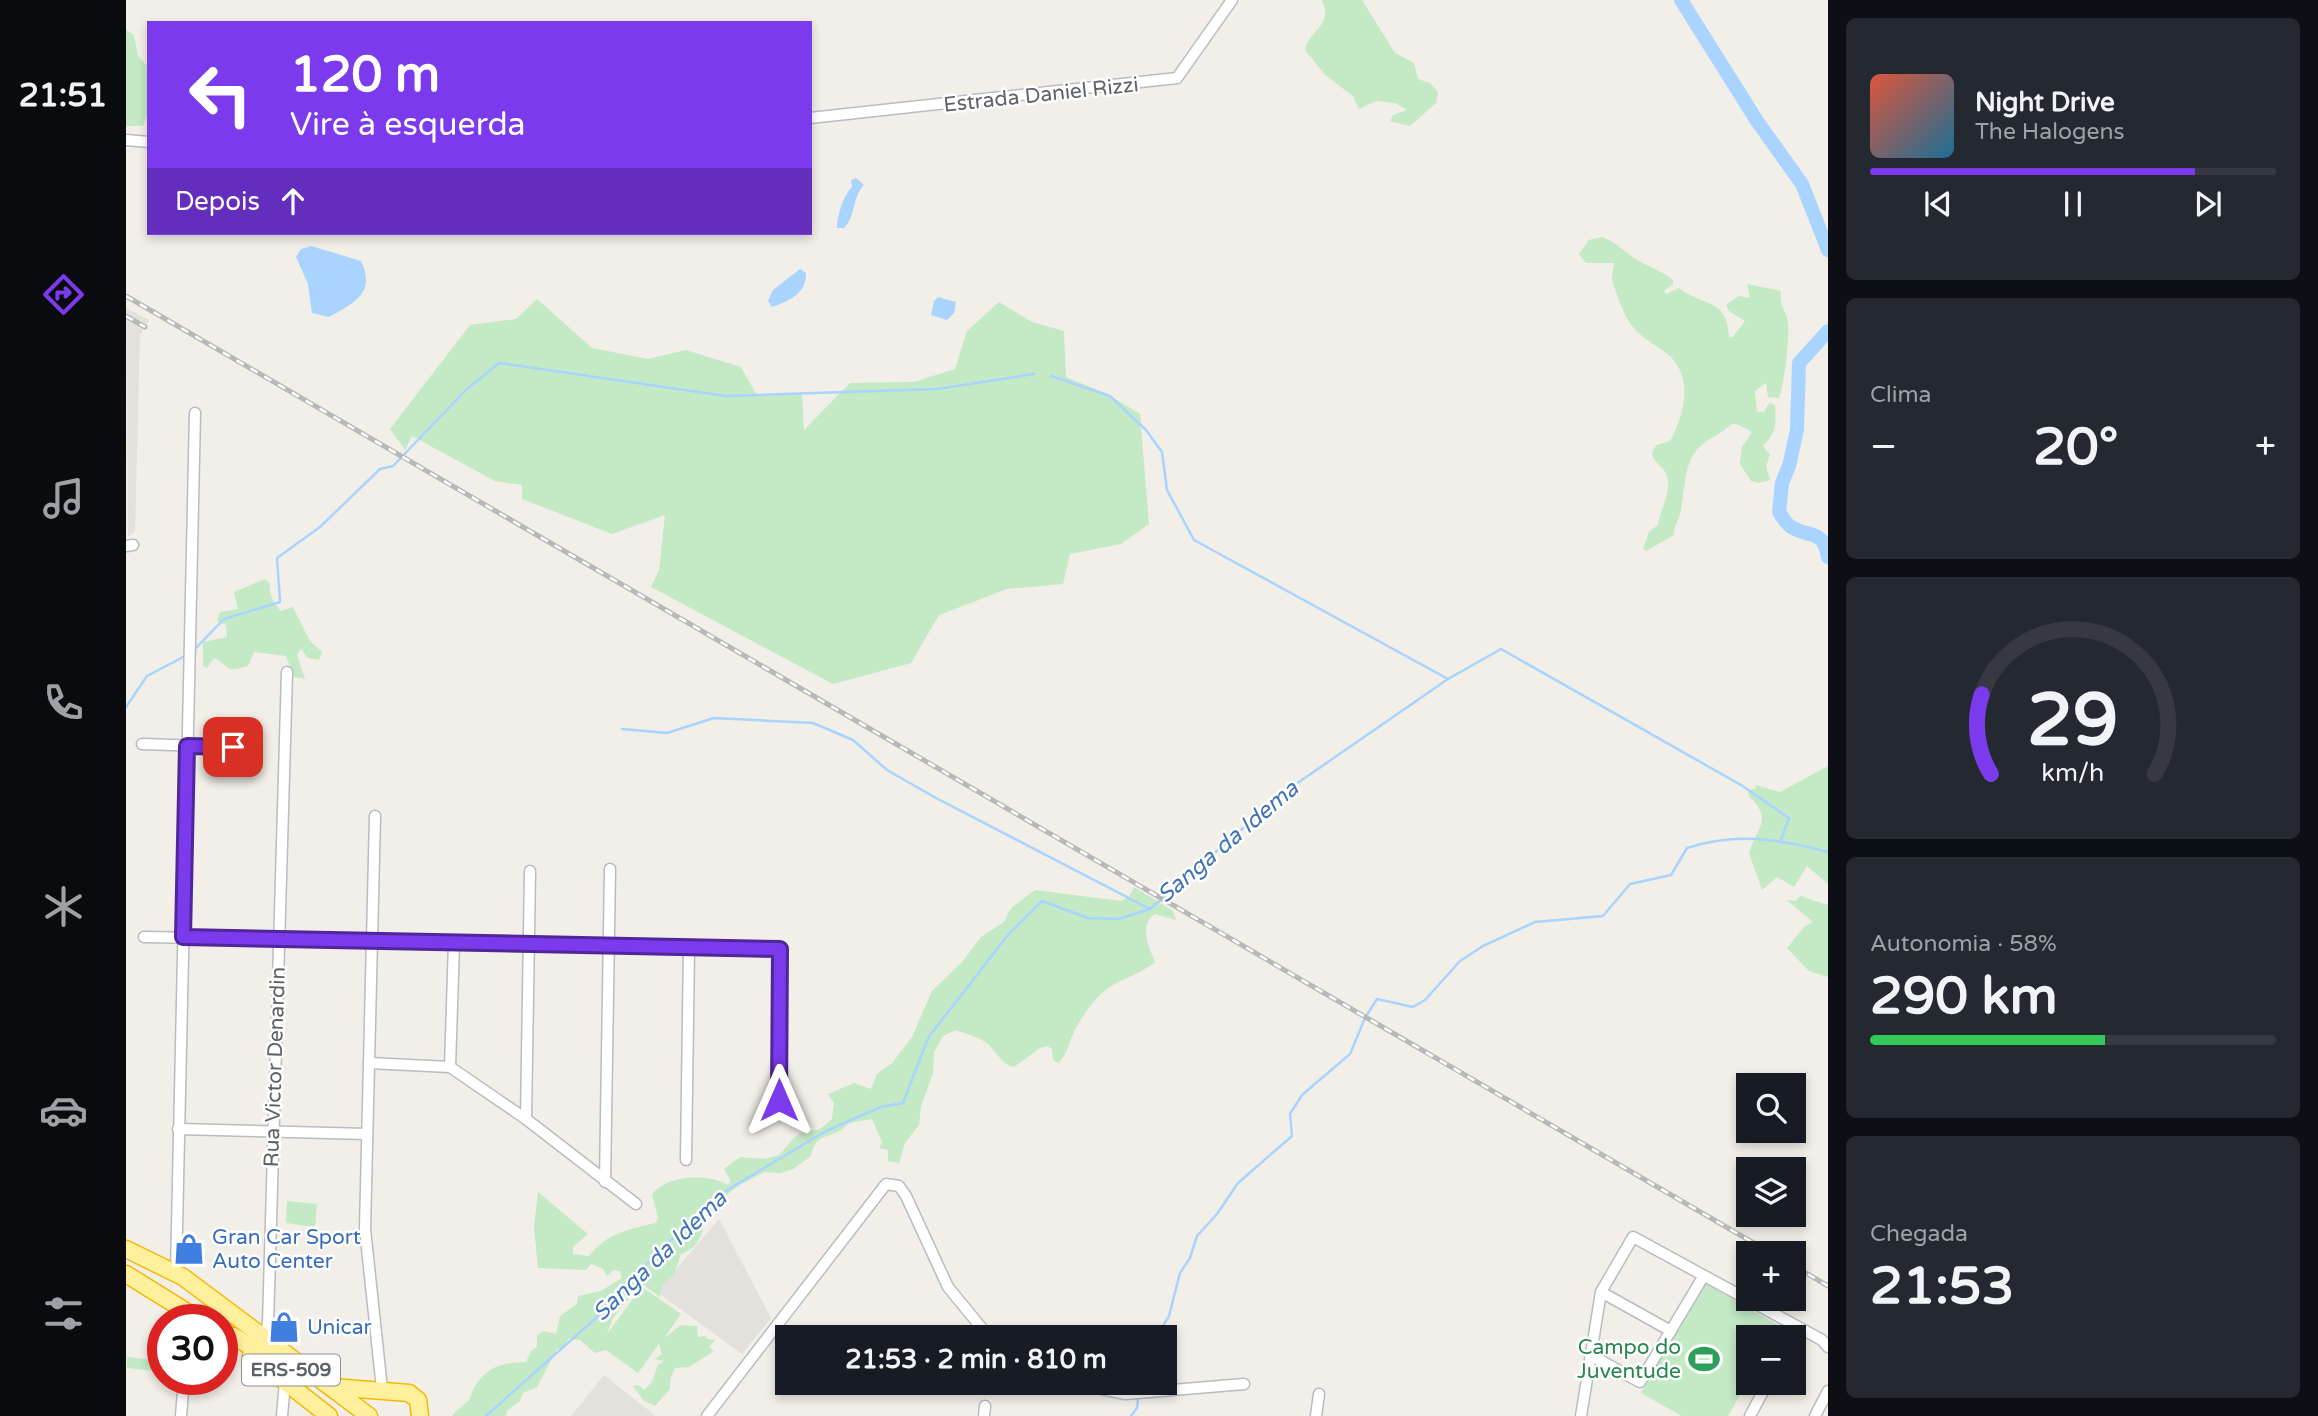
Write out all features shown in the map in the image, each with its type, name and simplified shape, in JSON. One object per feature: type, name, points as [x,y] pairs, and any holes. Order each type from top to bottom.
[{"type":"highway","name":"ERS-509","points":[[126,1249],[176,1273],[369,1416]]},
{"type":"highway","points":[[126,1274],[173,1304]]},
{"type":"highway","name":"ERS-509","points":[[238,1339],[283,1364],[354,1416]]},
{"type":"highway","name":"ERS-509","points":[[238,1346],[329,1416]]},
{"type":"highway","name":"ERS-509","points":[[331,1387],[409,1393],[418,1399],[420,1416]]},
{"type":"street","name":"Estrada Daniel Rizzi","points":[[812,118],[1177,78],[1232,0]]},
{"type":"street","points":[[126,140],[147,142]]},
{"type":"street","points":[[176,1273],[195,413]]},
{"type":"street","name":"Rua Victor Denardin","points":[[264,1336],[268,1324],[287,672]]},
{"type":"street","points":[[142,744],[233,747]]},
{"type":"street","points":[[375,816],[365,1229],[382,1389]]},
{"type":"street","points":[[605,1182],[610,869]]},
{"type":"street","points":[[526,1119],[530,871]]},
{"type":"street","points":[[144,937],[780,949],[779,1100]]},
{"type":"street","points":[[450,1067],[454,943]]},
{"type":"street","points":[[686,1160],[689,947]]},
{"type":"street","points":[[369,1063],[450,1067],[526,1119],[636,1204]]},
{"type":"street","points":[[178,1129],[367,1134]]},
{"type":"street","points":[[777,1325],[886,1184],[899,1186],[906,1196],[948,1287],[977,1325]]},
{"type":"street","points":[[1581,1416],[1601,1292],[1633,1237],[1703,1276],[1781,1325]]},
{"type":"street","points":[[1590,1355],[1640,1382],[1703,1276]]},
{"type":"street","points":[[1601,1292],[1671,1331]]},
{"type":"street","points":[[707,1416],[775,1328]]},
{"type":"street","points":[[1806,1335],[1813,1336],[1828,1347]]},
{"type":"street","points":[[282,1416],[285,1382]]},
{"type":"street","points":[[1177,1390],[1244,1384]]},
{"type":"street","points":[[1815,1416],[1828,1391]]},
{"type":"street","points":[[1316,1416],[1319,1394]]},
{"type":"street","points":[[181,1416],[183,1395]]},
{"type":"street","points":[[1750,1416],[1761,1395]]},
{"type":"shaded area","points":[[126,308],[149,320],[140,335],[135,531],[128,537]]},
{"type":"shaded area","points":[[719,1219],[771,1318],[742,1354],[657,1292]]},
{"type":"shaded area","points":[[604,1375],[652,1413],[655,1416],[571,1416]]},
{"type":"green space","points":[[1322,0],[1362,0],[1395,53],[1414,63],[1418,79],[1430,83],[1438,92],[1436,103],[1410,126],[1390,121],[1393,115],[1407,110],[1395,103],[1376,101],[1359,109],[1353,96],[1325,75],[1305,50],[1325,16]]},
{"type":"green space","points":[[126,30],[134,35],[138,56],[147,66],[147,116],[143,126],[126,126]]},
{"type":"green space","points":[[1602,237],[1673,280],[1673,284],[1664,291],[1666,294],[1679,288],[1719,309],[1724,315],[1729,337],[1733,337],[1745,321],[1729,311],[1726,305],[1739,296],[1750,298],[1747,284],[1781,291],[1788,322],[1786,361],[1779,398],[1768,397],[1766,383],[1755,391],[1757,412],[1764,412],[1769,403],[1775,405],[1775,427],[1763,446],[1770,455],[1766,466],[1770,480],[1759,483],[1751,481],[1740,464],[1742,447],[1752,432],[1738,425],[1731,425],[1704,443],[1691,458],[1674,535],[1646,551],[1643,549],[1649,532],[1658,525],[1668,488],[1666,473],[1654,460],[1652,453],[1656,445],[1670,441],[1683,407],[1684,383],[1681,371],[1674,361],[1640,334],[1628,320],[1613,282],[1614,263],[1586,263],[1579,254],[1589,240]]},
{"type":"green space","points":[[537,299],[592,348],[648,359],[686,350],[741,367],[756,394],[802,394],[804,430],[850,383],[914,382],[955,369],[967,331],[999,302],[1032,322],[1064,331],[1066,377],[1107,394],[1140,414],[1149,524],[1121,544],[1070,554],[1063,584],[1007,589],[939,615],[911,663],[833,684],[651,587],[659,570],[665,515],[612,534],[522,499],[522,485],[495,481],[412,436],[405,450],[390,429],[470,325],[516,319]]},
{"type":"green space","points":[[265,579],[270,584],[276,605],[281,611],[293,607],[310,641],[322,652],[319,660],[308,658],[301,649],[297,655],[305,679],[294,677],[286,656],[254,652],[248,666],[231,669],[214,658],[207,668],[203,666],[203,642],[227,637],[226,625],[217,621],[220,612],[238,609],[234,592]]},
{"type":"green space","points":[[1828,766],[1828,884],[1807,866],[1794,887],[1777,877],[1762,890],[1749,853],[1762,818],[1748,791],[1756,788],[1755,785],[1780,792]]},
{"type":"green space","points":[[1134,887],[1173,911],[1176,920],[1155,914],[1150,919],[1146,936],[1155,962],[1111,986],[1098,997],[1087,1010],[1058,1063],[1053,1060],[1052,1049],[1047,1046],[1014,1067],[1006,1064],[988,1044],[977,1038],[956,1030],[943,1036],[934,1052],[933,1073],[921,1106],[919,1125],[905,1143],[899,1163],[888,1161],[888,1150],[879,1148],[882,1142],[872,1119],[849,1123],[837,1132],[821,1138],[813,1148],[811,1156],[793,1169],[780,1173],[765,1172],[741,1184],[720,1200],[716,1212],[706,1219],[696,1245],[681,1254],[674,1275],[662,1285],[660,1297],[641,1283],[613,1318],[607,1334],[642,1287],[681,1314],[664,1338],[681,1325],[697,1326],[698,1337],[705,1336],[715,1340],[709,1347],[714,1351],[689,1367],[675,1368],[670,1379],[670,1389],[655,1406],[643,1400],[633,1386],[638,1385],[644,1390],[652,1382],[658,1365],[664,1361],[655,1359],[662,1354],[659,1344],[638,1373],[606,1350],[595,1353],[580,1340],[568,1339],[565,1347],[557,1349],[537,1387],[523,1393],[520,1401],[507,1411],[506,1416],[452,1416],[468,1401],[480,1379],[491,1369],[503,1364],[526,1362],[531,1351],[537,1347],[537,1335],[544,1331],[556,1334],[560,1316],[577,1304],[578,1296],[601,1291],[622,1278],[620,1271],[613,1270],[607,1276],[603,1269],[591,1264],[586,1270],[538,1268],[534,1227],[538,1192],[588,1234],[573,1247],[573,1254],[589,1256],[611,1237],[656,1223],[658,1218],[652,1194],[659,1187],[678,1179],[699,1177],[728,1185],[731,1181],[724,1169],[740,1157],[765,1159],[779,1155],[804,1131],[819,1130],[832,1119],[834,1103],[828,1094],[854,1083],[871,1089],[877,1074],[892,1063],[912,1037],[932,991],[962,962],[981,937],[1004,922],[1011,908],[1035,890],[1121,901],[1129,897]]},
{"type":"green space","points":[[1800,896],[1828,905],[1828,977],[1809,971],[1787,948],[1804,927],[1813,922],[1787,900],[1796,901]]},
{"type":"green space","points":[[287,1201],[317,1204],[315,1227],[286,1223]]},
{"type":"green space","name":"Campo do Juventude","points":[[1704,1283],[1736,1301],[1736,1311],[1753,1311],[1778,1325],[1736,1325],[1736,1395],[1740,1395],[1728,1416],[1682,1416],[1641,1393]]},
{"type":"green space","points":[[127,1357],[147,1359],[147,1370],[127,1368]]},
{"type":"water","points":[[856,178],[864,185],[848,223],[844,228],[837,228],[841,206],[852,187],[851,180]]},
{"type":"water","points":[[311,246],[361,261],[365,272],[366,281],[360,295],[329,317],[312,313],[308,284],[296,257],[301,249]]},
{"type":"water","points":[[800,269],[806,273],[804,286],[790,299],[772,307],[768,301],[773,290]]},
{"type":"water","points":[[938,297],[956,302],[954,313],[947,320],[931,315],[934,301]]},
{"type":"waterway","points":[[1681,0],[1757,121],[1802,184],[1828,250]]},
{"type":"waterway","points":[[1828,331],[1799,363],[1797,430],[1789,466],[1782,483],[1779,512],[1790,526],[1819,537],[1828,557]]},
{"type":"waterway","points":[[194,650],[224,619],[280,602],[277,558],[320,527],[380,469],[393,466],[466,390],[499,363],[726,396],[937,389],[1034,374]]},
{"type":"waterway","points":[[1051,376],[1110,396],[1146,430],[1162,452],[1167,490],[1194,540],[1448,679]]},
{"type":"waterway","name":"Sanga da Idema","points":[[486,1416],[606,1309],[658,1252],[724,1192],[826,1131],[881,1107],[903,1103],[928,1038],[1008,935],[1042,901],[1088,918],[1118,919],[1150,909],[1286,791],[1448,679],[1501,649],[1741,785],[1789,818],[1781,840]]},
{"type":"waterway","points":[[126,707],[147,676],[185,656]]},
{"type":"waterway","points":[[622,729],[667,733],[714,718],[813,723],[853,740],[887,770],[936,798],[1150,909]]},
{"type":"waterway","points":[[1163,1325],[1169,1316],[1180,1273],[1190,1258],[1197,1236],[1217,1214],[1238,1183],[1292,1136],[1290,1114],[1302,1095],[1350,1054],[1365,1018],[1377,999],[1413,1007],[1425,1000],[1460,961],[1483,946],[1535,922],[1603,916],[1630,884],[1671,875],[1687,848],[1723,840],[1758,839],[1828,852]]},
{"type":"waterway","points":[[1131,1416],[1137,1408],[1138,1400]]},
{"type":"railway","points":[[126,296],[1750,1241]]},
{"type":"railway","points":[[126,316],[145,327]]},
{"type":"railway","points":[[1806,1273],[1828,1286]]},
{"type":"place","name":"Gran Car Sport Auto Center","points":[[189,1249]]},
{"type":"place","name":"Unicar","points":[[284,1327]]},
{"type":"place","name":"Campo do Juventude","points":[[1704,1359]]},
{"type":"route","points":[[233,747],[187,746],[183,937],[780,949],[779,1100]]}]
